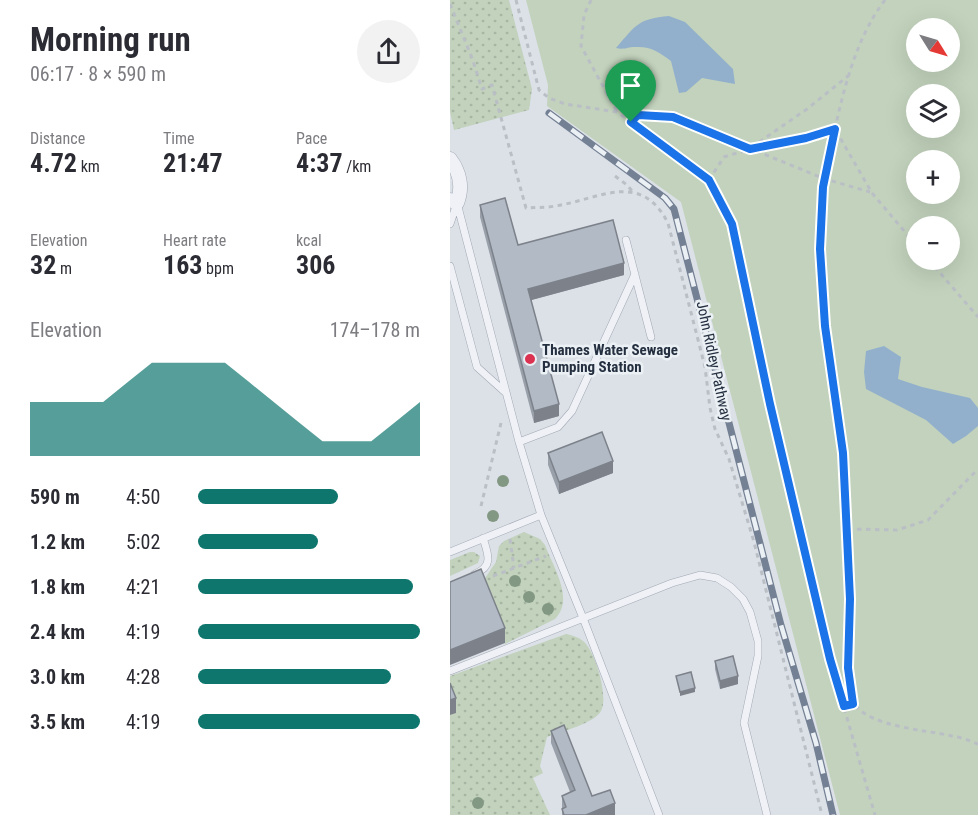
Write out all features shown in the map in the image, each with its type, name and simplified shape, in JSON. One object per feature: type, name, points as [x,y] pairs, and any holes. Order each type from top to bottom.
[{"type":"street","points":[[450,159],[460,184],[460,195],[452,202]]},
{"type":"lane","points":[[450,224],[452,202]]},
{"type":"lane","points":[[452,202],[541,515],[659,815]]},
{"type":"lane","points":[[626,240],[651,337]]},
{"type":"lane","points":[[450,266],[477,368],[506,393]]},
{"type":"lane","points":[[519,442],[558,427],[572,411],[635,274]]},
{"type":"lane","points":[[450,552],[541,515]]},
{"type":"lane","points":[[470,576],[480,572],[489,558],[483,538]]},
{"type":"lane","points":[[450,671],[672,583],[700,575],[717,579],[731,587],[743,599],[750,612],[758,641],[758,656],[744,723],[767,815]]},
{"type":"path","points":[[516,0],[539,90],[549,98],[565,104],[617,112]]},
{"type":"path","points":[[591,0],[584,15],[582,46],[617,112],[709,180],[732,224],[770,404],[830,659],[875,815]]},
{"type":"path","points":[[885,0],[876,12],[849,75],[825,179],[820,249],[825,326],[843,453],[850,599],[848,668],[853,704],[865,714],[904,728],[955,736],[978,744]]},
{"type":"path","points":[[450,4],[482,88],[492,85],[526,208],[555,207],[616,191],[633,193]]},
{"type":"path","points":[[750,149],[807,109],[849,75]]},
{"type":"path","points":[[631,122],[638,115],[673,117],[825,179],[872,193]]},
{"type":"path","points":[[709,180],[723,157],[835,129]]},
{"type":"path","points":[[835,129],[872,193],[906,233]]},
{"type":"path","name":"John Ridley Pathway","points":[[615,176],[633,193],[657,205],[668,222],[674,240],[705,367],[715,429],[729,459],[754,542],[822,815]]},
{"type":"path","points":[[938,270],[978,317]]},
{"type":"path","points":[[481,506],[502,421]]},
{"type":"path","points":[[848,529],[897,530],[928,520],[978,469]]},
{"type":"path","points":[[507,529],[511,541],[514,568]]},
{"type":"path","points":[[490,578],[556,553]]},
{"type":"path","points":[[844,706],[853,704]]},
{"type":"green space","points":[[450,0],[509,0],[532,89],[529,110],[454,130],[450,112]]},
{"type":"green space","points":[[526,0],[978,0],[978,815],[840,815],[681,202],[547,106],[548,85]]},
{"type":"green space","points":[[524,532],[540,539],[545,545],[557,573],[563,593],[563,602],[561,611],[555,619],[505,644],[481,584],[496,562],[499,546],[504,541]]},
{"type":"green space","points":[[470,552],[480,556],[478,563],[450,576],[450,560]]},
{"type":"green space","points":[[566,634],[575,636],[588,646],[600,674],[603,704],[601,711],[592,719],[577,727],[547,737],[540,766],[543,773],[533,778],[550,815],[450,815],[450,715],[456,712],[450,698],[450,676]]},
{"type":"water","points":[[669,16],[685,22],[733,69],[735,84],[702,78],[686,92],[679,93],[671,61],[667,58],[646,48],[616,48],[639,24]]},
{"type":"water","points":[[884,346],[901,357],[898,379],[970,398],[978,408],[978,426],[953,444],[926,420],[866,389],[864,372],[866,351]]},
{"type":"building","name":"Thames Water Sewage Pumping Station","points":[[505,198],[518,245],[613,220],[624,263],[528,289],[559,404],[534,411],[480,205]]},
{"type":"building","points":[[602,432],[613,461],[559,482],[548,453]]},
{"type":"building","points":[[481,569],[505,628],[450,650],[450,582]]},
{"type":"building","points":[[733,656],[738,676],[720,681],[715,661]]},
{"type":"building","points":[[691,672],[695,688],[680,692],[676,676]]},
{"type":"building","points":[[450,683],[456,698],[450,700]]},
{"type":"building","points":[[564,725],[592,796],[610,790],[615,803],[586,815],[564,815],[562,809],[566,807],[562,796],[575,790],[551,731]]},
{"type":"railway","points":[[549,113],[665,198],[674,209],[781,625],[816,743],[833,815]]},
{"type":"place","name":"Thames Water Sewage Pumping Station","points":[[530,359]]},
{"type":"route","points":[[638,115],[673,117],[750,149],[806,138],[835,129],[823,187],[820,249],[825,326],[843,453],[850,599],[848,668],[853,704],[844,706],[830,659],[770,404],[732,224],[709,180],[631,122],[638,115]]}]
